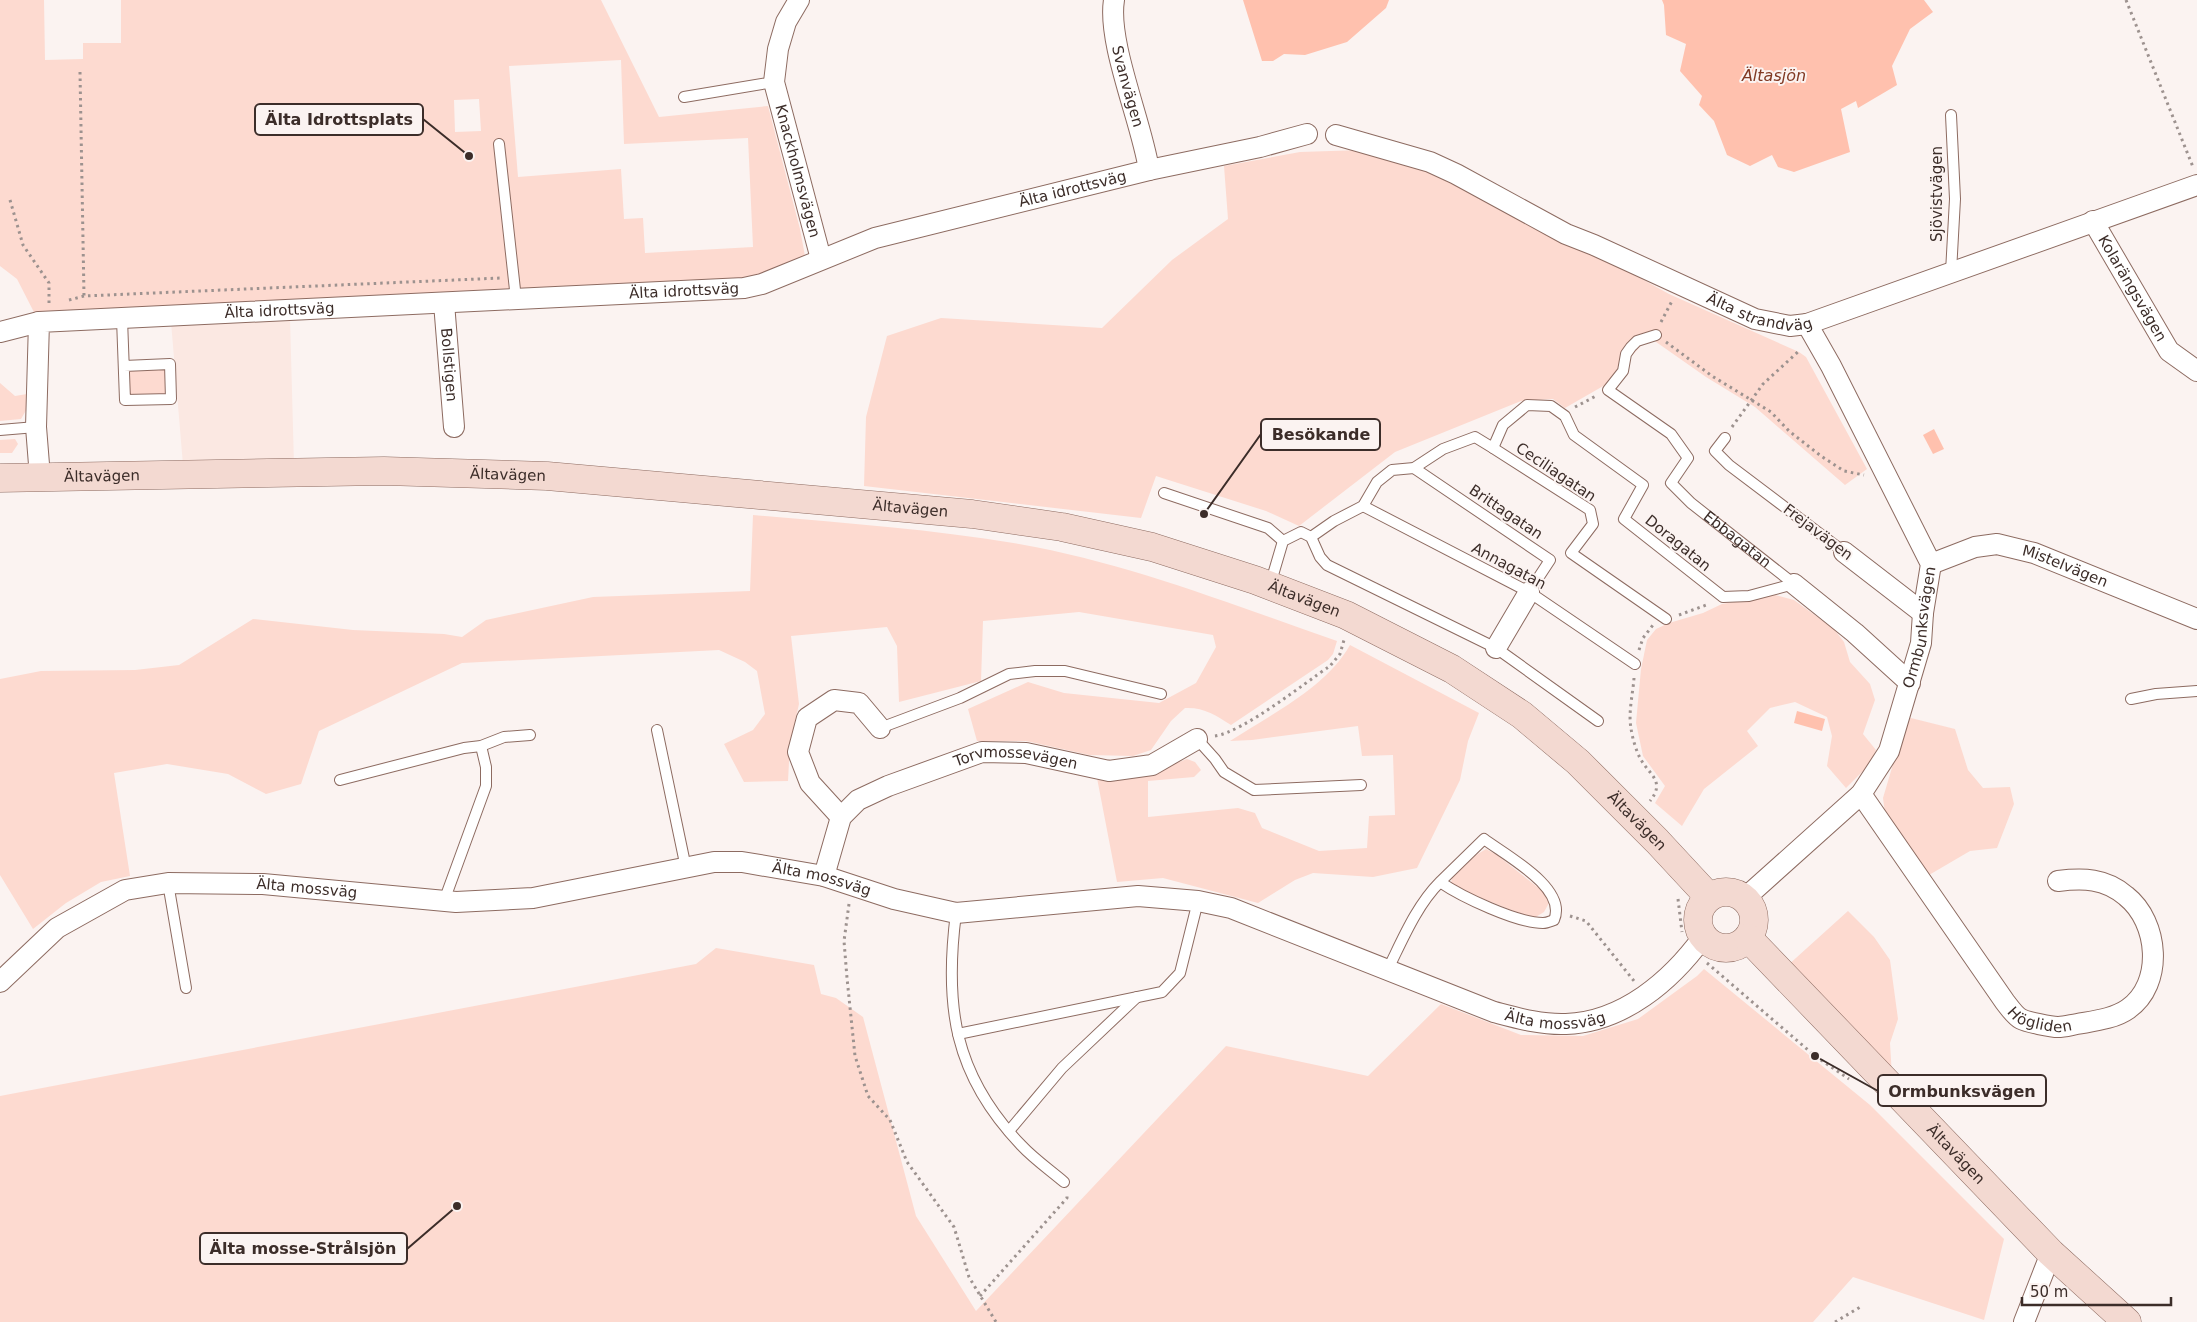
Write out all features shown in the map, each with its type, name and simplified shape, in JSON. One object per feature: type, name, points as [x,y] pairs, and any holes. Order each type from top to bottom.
[{"type":"main road","name":"Ältavägen","points":[[0,478],[384,471],[517,475],[972,514],[1062,527],[1152,547],[1270,586],[1346,615],[1452,669],[1522,715],[1578,762],[1657,840],[1709,896]]},
{"type":"main road","points":[[1729,891],[1745,898],[1753,910],[1755,919],[1753,929],[1744,942],[1730,948],[1711,944],[1698,944],[1697,921],[1700,907],[1709,896],[1729,891]]},
{"type":"main road","name":"Ältavägen","points":[[1748,938],[2051,1253],[2127,1322]]},
{"type":"street","name":"Knackholmsvägen","points":[[800,0],[786,22],[780,40],[774,82],[821,259]]},
{"type":"street","name":"Svanvägen","points":[[1114,0],[1118,48],[1149,170]]},
{"type":"street","name":"Älta idrottsväg","points":[[0,332],[44,317],[122,319],[744,288],[762,284],[876,238],[1149,170],[1260,147],[1308,134]]},
{"type":"street","name":"Älta strandväg","points":[[1336,135],[1430,162],[1456,174],[1566,234],[1754,319],[1790,326],[1806,324],[2094,221],[2195,177]]},
{"type":"street","name":"Kolarängsvägen","points":[[2094,221],[2169,351],[2197,371]]},
{"type":"street","name":"Bollstigen","points":[[444,303],[454,427]]},
{"type":"street","points":[[40,477],[36,427],[44,317]]},
{"type":"street","name":"Ormbunksvägen","points":[[1745,898],[1861,794],[1889,751],[1921,643],[1923,613],[1931,564],[1831,366],[1806,324]]},
{"type":"street","name":"Mistelvägen","points":[[1931,564],[1975,547],[1997,544],[2050,559],[2197,619]]},
{"type":"street","name":"Frejavägen","points":[[1844,552],[1923,613]]},
{"type":"street","name":"Ebbagatan","points":[[1794,584],[1855,633],[1910,683]]},
{"type":"street","points":[[1496,648],[1529,592]]},
{"type":"street","points":[[841,817],[810,783],[798,752],[807,718],[834,700],[859,703],[880,728]]},
{"type":"street","name":"Torvmossevägen","points":[[824,876],[841,817],[858,800],[888,786],[982,752],[1026,753],[1109,772],[1152,765],[1197,739]]},
{"type":"street","name":"Högliden","points":[[1861,794],[2005,1002],[2020,1019],[2057,1027],[2107,1018],[2128,1010],[2148,987],[2154,962],[2150,934],[2142,915],[2127,896],[2106,884],[2085,878],[2058,881]]},
{"type":"street","name":"Älta mossväg","points":[[0,982],[57,928],[125,890],[168,883],[264,884],[444,901],[534,898],[714,862],[742,862],[824,876],[894,899],[956,912],[1138,896],[1198,901],[1231,908],[1386,971],[1494,1012],[1528,1021],[1566,1024],[1603,1017],[1647,996],[1698,944]]},
{"type":"street","points":[[2024,1322],[2051,1253]]},
{"type":"lane","points":[[684,97],[774,82]]},
{"type":"lane","name":"Sjövistvägen","points":[[1951,115],[1955,199],[1951,272]]},
{"type":"lane","points":[[499,144],[516,299]]},
{"type":"lane","points":[[122,319],[125,400],[171,399],[170,364],[124,366]]},
{"type":"lane","points":[[1608,390],[1623,371],[1625,358],[1631,347],[1637,341],[1656,334]]},
{"type":"lane","name":"Ebbagatan","points":[[1608,390],[1671,434],[1688,458],[1671,483],[1691,503],[1794,584]]},
{"type":"lane","points":[[1311,537],[1334,521],[1362,506],[1377,482],[1392,470],[1414,468],[1443,449],[1475,437],[1493,448],[1503,425],[1527,405],[1551,406],[1565,416]]},
{"type":"lane","name":"Doragatan","points":[[1565,416],[1574,435],[1643,485],[1624,519],[1723,597]]},
{"type":"lane","points":[[0,430],[36,427]]},
{"type":"lane","name":"Frejavägen","points":[[1725,438],[1715,451],[1729,465],[1844,552]]},
{"type":"lane","name":"Ceciliagatan","points":[[1493,448],[1590,510],[1593,524],[1571,553],[1666,619]]},
{"type":"lane","name":"Brittagatan","points":[[1414,468],[1550,560],[1529,592]]},
{"type":"lane","points":[[1164,493],[1268,528],[1283,541]]},
{"type":"lane","name":"Annagatan","points":[[1362,506],[1529,592],[1635,664]]},
{"type":"lane","points":[[1270,586],[1283,541],[1301,532],[1311,537],[1320,557],[1327,565],[1496,648],[1598,720]]},
{"type":"lane","points":[[1723,597],[1749,596],[1794,584]]},
{"type":"lane","points":[[880,728],[960,698],[1009,674],[1035,671],[1065,671],[1161,694]]},
{"type":"lane","points":[[2131,699],[2156,694],[2197,691]]},
{"type":"lane","points":[[657,730],[686,868]]},
{"type":"lane","points":[[340,780],[464,748],[481,746],[504,737],[530,735]]},
{"type":"lane","points":[[1197,739],[1216,759],[1224,772],[1254,790],[1361,785]]},
{"type":"lane","points":[[444,901],[486,786],[486,767],[481,746]]},
{"type":"lane","points":[[1386,971],[1412,922],[1433,889],[1440,882],[1484,839],[1541,880],[1554,899],[1557,913],[1554,920],[1544,924],[1516,918],[1453,891],[1440,882]]},
{"type":"lane","points":[[168,883],[186,988]]},
{"type":"lane","points":[[958,1034],[1162,992],[1180,973],[1198,901]]},
{"type":"lane","points":[[956,912],[951,1000],[963,1057],[984,1100],[1021,1146],[1064,1182]]},
{"type":"lane","points":[[1009,1131],[1062,1068],[1138,997]]},
{"type":"path","points":[[2126,0],[2195,177]]},
{"type":"path","points":[[80,72],[84,296]]},
{"type":"path","points":[[10,200],[23,245],[49,284],[44,317]]},
{"type":"path","points":[[1680,284],[1656,334],[1712,376],[1751,398],[1821,456],[1844,471],[1864,476],[1884,469]]},
{"type":"path","points":[[1725,438],[1751,398],[1763,384],[1800,352],[1806,324]]},
{"type":"path","points":[[1565,416],[1578,405],[1608,390]]},
{"type":"path","points":[[1650,801],[1656,794],[1657,786],[1654,776],[1640,758],[1630,727],[1635,664],[1643,638],[1651,626],[1705,606],[1723,597]]},
{"type":"path","points":[[1197,739],[1222,735],[1250,721],[1330,666],[1340,654],[1345,637]]},
{"type":"path","points":[[852,886],[844,941],[855,1056],[868,1096],[890,1120],[907,1162],[954,1227],[969,1276],[996,1322]]},
{"type":"path","points":[[1678,896],[1682,937],[1698,944],[1815,1056],[1852,1081]]},
{"type":"path","points":[[1557,913],[1586,921],[1647,996]]},
{"type":"path","points":[[980,1296],[1067,1198],[1064,1182]]},
{"type":"path","points":[[1835,1322],[1862,1306]]},
{"type":"shaded area","points":[[0,0],[44,0],[45,60],[83,59],[83,43],[121,43],[121,0],[601,0],[659,117],[768,106],[800,229],[807,267],[762,284],[39,322],[17,279],[0,266]],"holes":[[[621,60],[624,144],[748,138],[753,247],[645,253],[643,218],[624,219],[621,169],[518,177],[509,66]],[[479,99],[481,131],[455,132],[454,100]]]},
{"type":"shaded area","points":[[1362,150],[1462,179],[1669,294],[1799,352],[1806,357],[1867,469],[1845,485],[1755,407],[1706,377],[1649,337],[1605,385],[1565,408],[1553,399],[1521,401],[1395,452],[1299,526],[1266,511],[1156,476],[1141,518],[864,486],[866,417],[887,336],[941,318],[1102,328],[1172,260],[1228,219],[1224,166],[1300,152]]},
{"type":"shaded area","points":[[290,318],[294,465],[183,465],[171,322]]},
{"type":"shaded area","points":[[168,367],[169,396],[127,397],[126,368]]},
{"type":"shaded area","points":[[0,383],[15,396],[27,394],[28,407],[21,419],[0,421]]},
{"type":"shaded area","points":[[15,439],[18,444],[12,453],[0,453],[0,440]]},
{"type":"shaded area","points":[[753,515],[953,534],[1060,552],[1180,586],[1337,641],[1333,654],[1328,660],[1231,725],[1209,712],[1185,708],[1171,721],[1151,750],[1133,756],[1089,755],[1026,741],[977,741],[968,709],[1028,682],[1064,693],[1159,703],[1196,683],[1216,647],[1213,635],[1079,612],[983,621],[981,681],[899,702],[897,646],[887,627],[791,636],[799,704],[790,743],[788,781],[744,782],[724,744],[753,730],[765,714],[757,671],[745,662],[719,650],[462,663],[319,731],[301,784],[266,794],[228,774],[167,764],[114,773],[130,876],[101,882],[66,903],[33,929],[0,875],[0,679],[41,671],[135,670],[179,665],[253,619],[353,630],[444,634],[462,637],[486,620],[593,597],[750,591]]},
{"type":"shaded area","points":[[1775,595],[1794,600],[1834,629],[1844,642],[1850,662],[1870,684],[1875,700],[1863,734],[1876,750],[1869,765],[1846,788],[1827,766],[1832,736],[1827,717],[1795,702],[1770,708],[1747,731],[1758,746],[1704,789],[1682,826],[1655,803],[1665,786],[1643,756],[1636,723],[1641,669],[1647,640],[1656,629],[1703,613],[1722,604]]},
{"type":"shaded area","points":[[1350,645],[1479,713],[1468,741],[1460,780],[1417,868],[1373,877],[1313,873],[1295,880],[1258,903],[1163,878],[1117,882],[1097,778],[1146,774],[1187,759],[1195,762],[1201,770],[1194,777],[1148,781],[1148,817],[1238,808],[1255,813],[1262,828],[1319,851],[1367,848],[1369,816],[1395,815],[1393,755],[1362,756],[1358,726],[1252,740],[1230,741],[1280,710],[1312,687],[1340,660]]},
{"type":"shaded area","points":[[1907,717],[1955,729],[1968,770],[1983,788],[2010,787],[2014,804],[1997,848],[1970,851],[1929,875],[1885,813],[1883,798]]},
{"type":"shaded area","points":[[1486,849],[1497,855],[1545,893],[1549,903],[1544,912],[1534,918],[1526,916],[1454,887],[1451,883],[1452,878],[1476,855]]},
{"type":"shaded area","points":[[1848,911],[1874,937],[1890,960],[1898,1019],[1890,1043],[1892,1076],[1786,967]]},
{"type":"shaded area","points":[[716,948],[814,965],[821,994],[836,998],[863,1017],[916,1216],[976,1311],[1226,1046],[1368,1076],[1441,1004],[1521,1035],[1583,1036],[1638,1019],[1704,969],[1870,1105],[2004,1239],[1984,1320],[1853,1277],[1813,1322],[0,1322],[0,1096],[696,964]]},
{"type":"water","points":[[1243,0],[1389,0],[1386,8],[1347,42],[1305,55],[1284,54],[1273,61],[1262,61]]},
{"type":"water","name":"Ältasjön","points":[[1662,0],[1924,0],[1933,12],[1910,29],[1892,66],[1897,85],[1858,108],[1856,101],[1841,109],[1850,152],[1794,172],[1778,167],[1772,155],[1750,166],[1727,155],[1714,121],[1699,105],[1702,96],[1680,71],[1686,44],[1666,35]]},
{"type":"water","points":[[1934,429],[1944,449],[1933,454],[1923,435]]},
{"type":"water","points":[[1797,711],[1825,719],[1822,731],[1794,723]]},
{"type":"place","name":"Älta Idrottsplats","points":[[469,156]]},
{"type":"place","name":"Besökande","points":[[1204,514]]},
{"type":"place","name":"Ormbunksvägen","points":[[1815,1056]]},
{"type":"place","name":"Älta mosse-Strålsjön","points":[[457,1206]]}]
